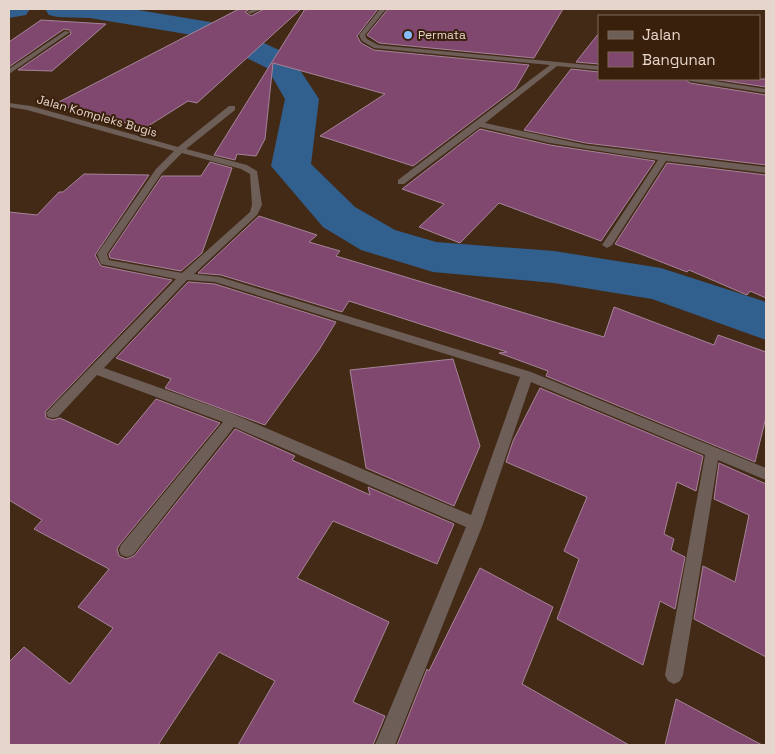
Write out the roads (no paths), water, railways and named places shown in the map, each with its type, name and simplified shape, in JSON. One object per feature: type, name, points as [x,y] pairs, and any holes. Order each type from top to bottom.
[{"type":"street","points":[[250,12],[259,9]]},
{"type":"street","points":[[384,9],[362,35],[364,40],[376,46],[598,68]]},
{"type":"street","points":[[9,72],[67,32]]},
{"type":"street","points":[[401,182],[557,63]]},
{"type":"street","points":[[696,80],[766,91]]},
{"type":"street","name":"Jalan Kompleks Bugis","points":[[9,105],[28,108],[250,169],[254,173],[258,205],[254,213],[184,277]]},
{"type":"street","points":[[232,108],[180,150],[159,171],[102,254],[105,262],[152,273],[216,279],[527,375],[766,474]]},
{"type":"street","points":[[479,124],[522,136],[582,148],[766,170]]},
{"type":"street","points":[[607,245],[664,158]]},
{"type":"street","points":[[52,413],[184,277]]},
{"type":"street","points":[[94,370],[232,420],[475,524]]},
{"type":"street","points":[[385,745],[475,524],[527,375]]},
{"type":"street","points":[[127,550],[232,420]]},
{"type":"street","points":[[674,675],[712,452]]},
{"type":"waterway","points":[[9,10],[17,9]]},
{"type":"waterway","points":[[58,9],[90,10],[212,30],[279,62],[302,99],[291,166],[339,217],[378,240],[433,257],[554,267],[661,284],[766,321]]},
{"type":"place","name":"Permata","points":[[408,35]]}]
